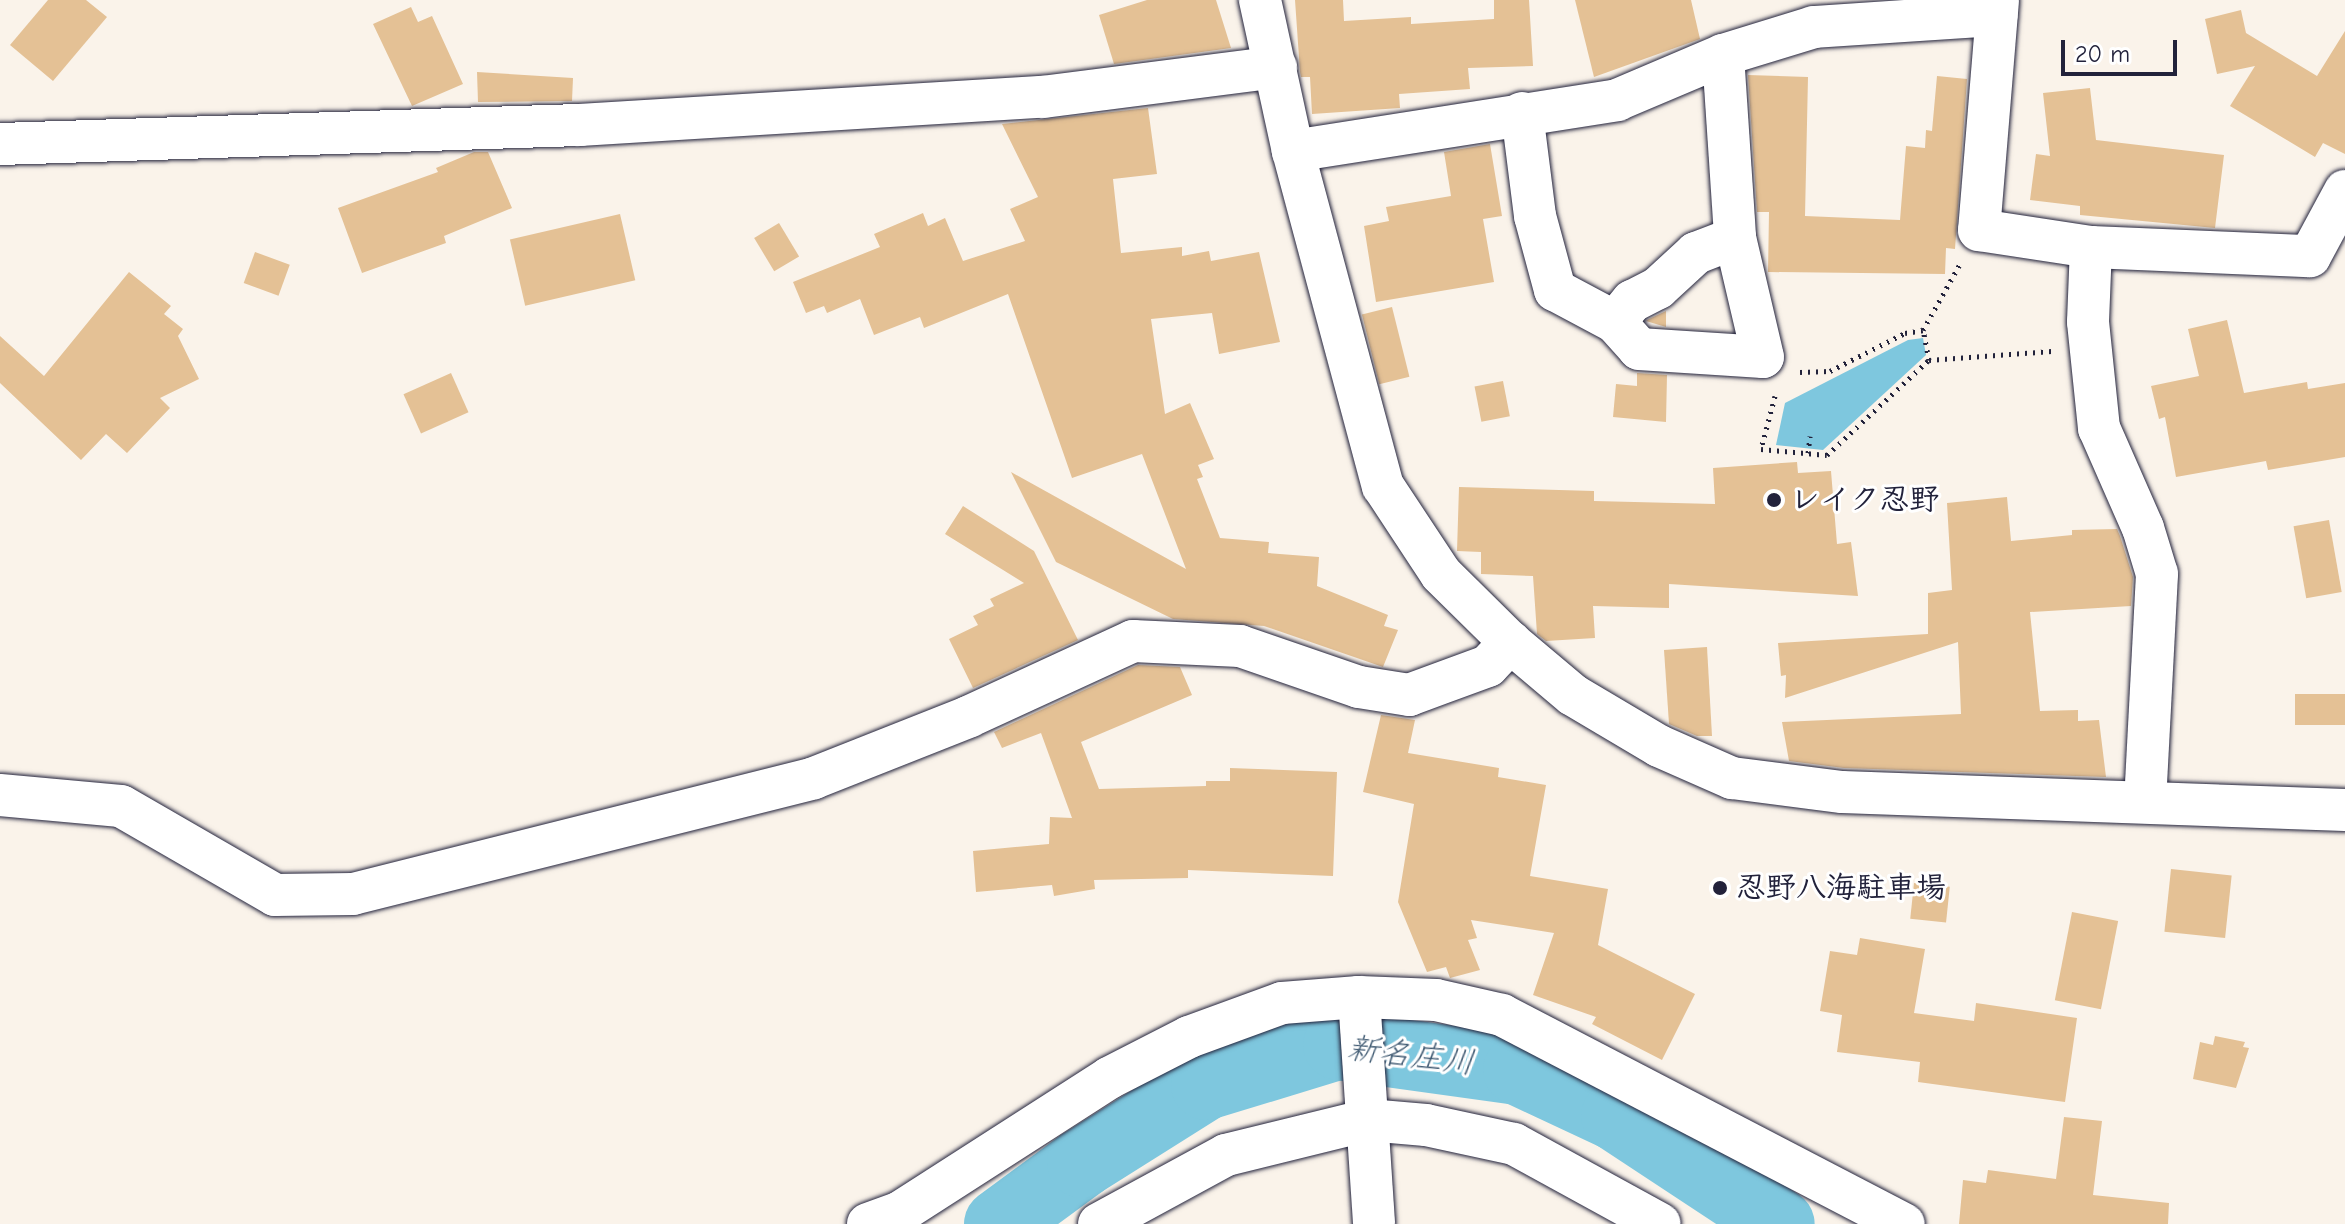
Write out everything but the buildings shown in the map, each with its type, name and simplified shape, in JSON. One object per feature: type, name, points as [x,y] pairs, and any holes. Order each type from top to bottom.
[{"type":"street","points":[[1260,0],[1293,151],[1383,486],[1441,574],[1510,642],[1573,695],[1659,746],[1732,778],[1842,792],[2345,810]]},
{"type":"street","points":[[1293,151],[1617,100],[1723,55],[1814,27],[1998,8],[1979,230],[2091,247],[2328,259],[2345,191]]},
{"type":"street","points":[[1522,113],[1535,216],[1555,290],[1615,322],[1639,349],[1763,357],[1735,238],[1723,55]]},
{"type":"street","points":[[0,144],[580,125],[1043,97],[1276,67]]},
{"type":"street","points":[[1615,322],[1632,301],[1658,288],[1696,253],[1735,238]]},
{"type":"street","points":[[2091,247],[2091,349],[2099,428],[2143,528],[2157,574],[2145,802]]},
{"type":"street","points":[[0,795],[121,806],[275,895],[353,894],[814,778],[968,717],[1133,641],[1240,646],[1359,687],[1409,695],[1488,666],[1510,642]]},
{"type":"street","points":[[868,1224],[899,1213],[1109,1078],[1189,1037],[1282,1003],[1436,1000],[1502,1015],[1904,1224]]},
{"type":"street","points":[[1359,1003],[1374,1224]]},
{"type":"street","points":[[1099,1224],[1226,1155],[1368,1119],[1426,1125],[1514,1144],[1660,1224]]},
{"type":"path","points":[[1929,360],[1923,330],[1979,230]]},
{"type":"path","points":[[1786,372],[1830,371],[1905,333],[1923,330]]},
{"type":"path","points":[[1778,386],[1761,449],[1827,455],[1929,360],[2091,349]]},
{"type":"path","points":[[1808,453],[1810,436]]},
{"type":"water","points":[[1923,338],[1926,355],[1823,450],[1776,445],[1785,403],[1908,340]]},
{"type":"waterway","name":"新名庄川","points":[[999,1224],[1082,1163],[1206,1085],[1338,1045],[1518,1070],[1616,1116],[1780,1224]]},
{"type":"place","name":"レイク忍野","points":[[1774,500]]},
{"type":"place","name":"忍野八海駐車場","points":[[1720,888]]}]
